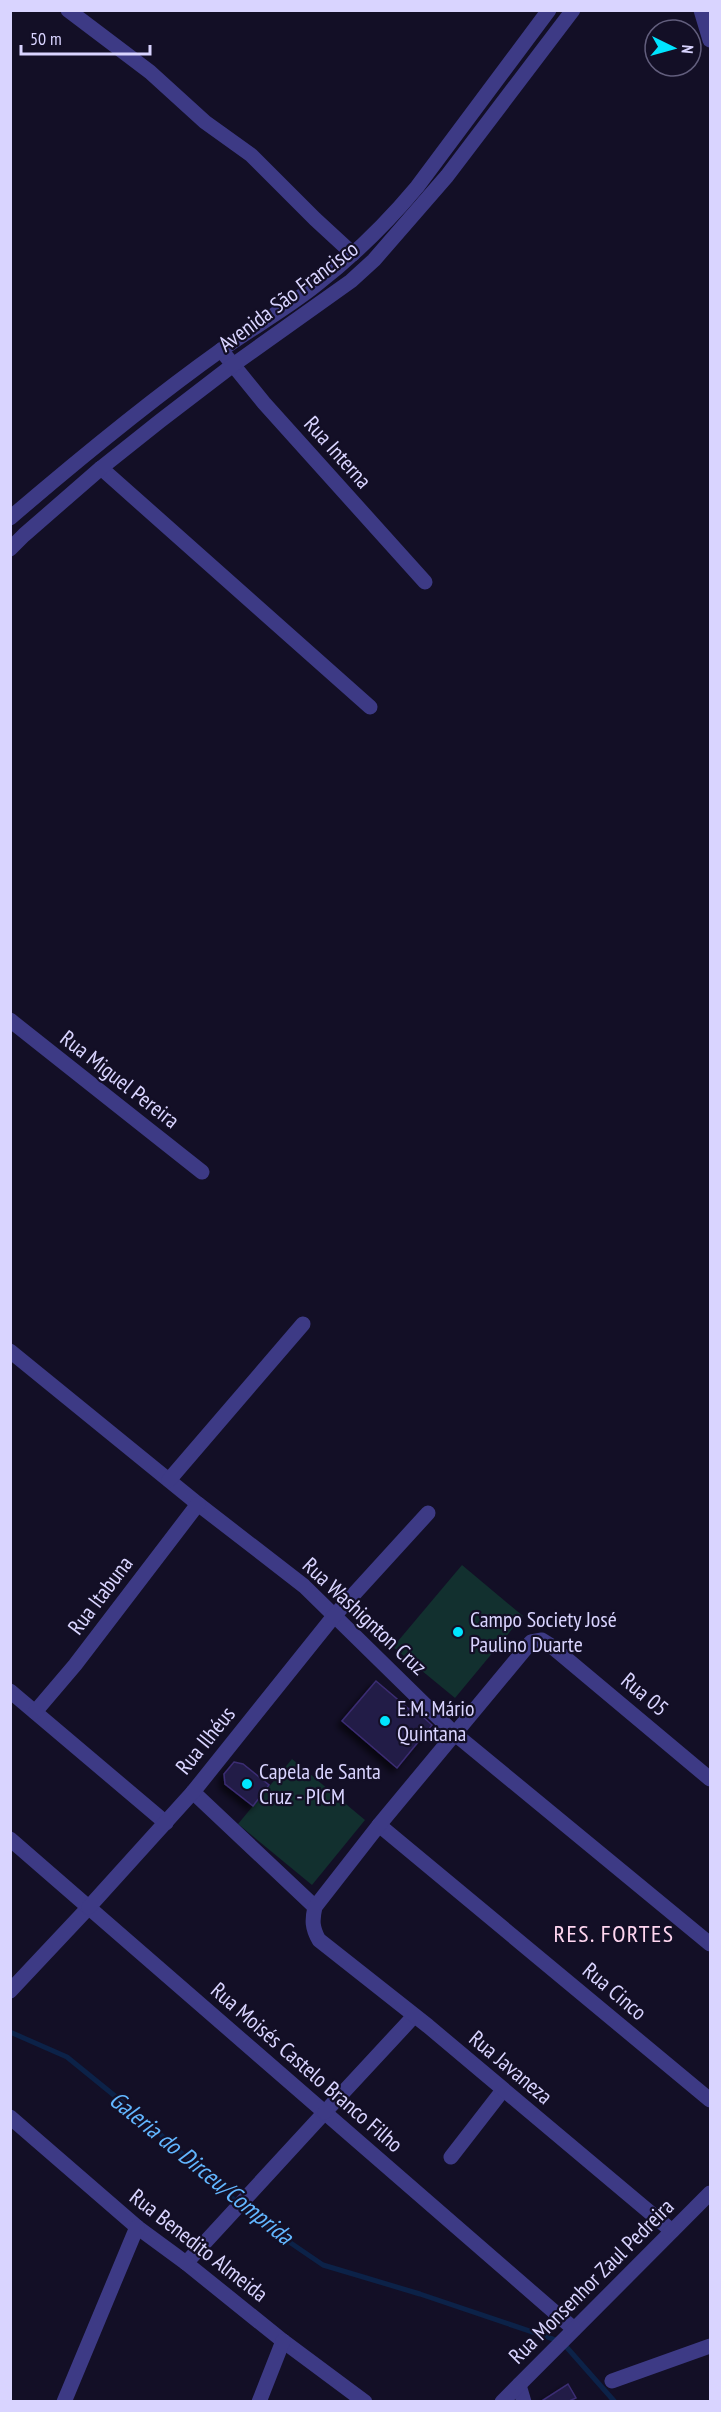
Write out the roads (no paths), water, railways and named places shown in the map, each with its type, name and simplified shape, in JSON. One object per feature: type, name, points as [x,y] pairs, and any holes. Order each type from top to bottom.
[{"type":"street","points":[[68,10],[150,72],[205,122],[251,155],[353,254]]},
{"type":"street","name":"Avenida São Francisco","points":[[10,518],[102,439],[221,350],[314,287],[353,254],[417,187],[549,10]]},
{"type":"street","name":"Avenida São Francisco","points":[[10,549],[101,468],[233,365],[351,281],[374,260],[447,176],[573,10]]},
{"type":"street","points":[[701,10],[711,40]]},
{"type":"street","name":"Rua Interna","points":[[221,350],[264,403],[425,582]]},
{"type":"street","points":[[101,468],[370,707]]},
{"type":"street","points":[[10,518],[24,535]]},
{"type":"street","name":"Rua Miguel Pereira","points":[[10,1020],[202,1172]]},
{"type":"street","points":[[168,1480],[303,1324]]},
{"type":"street","name":"Rua Washignton Cruz","points":[[10,1351],[198,1504],[304,1586],[455,1734],[711,1944]]},
{"type":"street","name":"Rua Itabuna","points":[[35,1712],[75,1665],[198,1504]]},
{"type":"street","name":"Rua Ilhéus","points":[[10,1990],[166,1823],[334,1616],[428,1513]]},
{"type":"street","name":"Rua 05","points":[[455,1734],[525,1647],[539,1640],[550,1645],[711,1779]]},
{"type":"street","points":[[10,1691],[166,1823]]},
{"type":"street","points":[[193,1792],[315,1907],[379,1825],[455,1734]]},
{"type":"street","name":"Rua Cinco","points":[[379,1825],[711,2100]]},
{"type":"street","name":"Rua Moisés Castelo Branco Filho","points":[[10,1839],[325,2112],[565,2338]]},
{"type":"street","name":"Rua Javaneza","points":[[315,1907],[312,1923],[319,1940],[672,2231]]},
{"type":"street","points":[[186,2263],[224,2219],[414,2016]]},
{"type":"street","points":[[450,2157],[503,2090]]},
{"type":"street","name":"Rua Benedito Almeida","points":[[10,2117],[137,2227],[365,2402]]},
{"type":"street","name":"Rua Monsenhor Zaul Pedreira","points":[[502,2402],[711,2193]]},
{"type":"street","points":[[692,2213],[711,2211]]},
{"type":"street","points":[[64,2402],[137,2227]]},
{"type":"street","points":[[259,2402],[283,2341]]},
{"type":"street","points":[[612,2381],[711,2346]]},
{"type":"street","points":[[519,2385],[524,2402]]},
{"type":"waterway","name":"Galeria do Dirceu/Comprida","points":[[10,2032],[67,2057],[142,2118],[257,2220],[323,2265],[420,2294],[562,2342],[615,2402]]},
{"type":"place","name":"Campo Society José Paulino Duarte","points":[[458,1632]]},
{"type":"place","name":"E.M. Mário Quintana","points":[[385,1721]]},
{"type":"place","name":"Capela de Santa Cruz - PICM","points":[[247,1784]]},
{"type":"district","name":"RES. FORTES","points":[[614,1934]]}]
